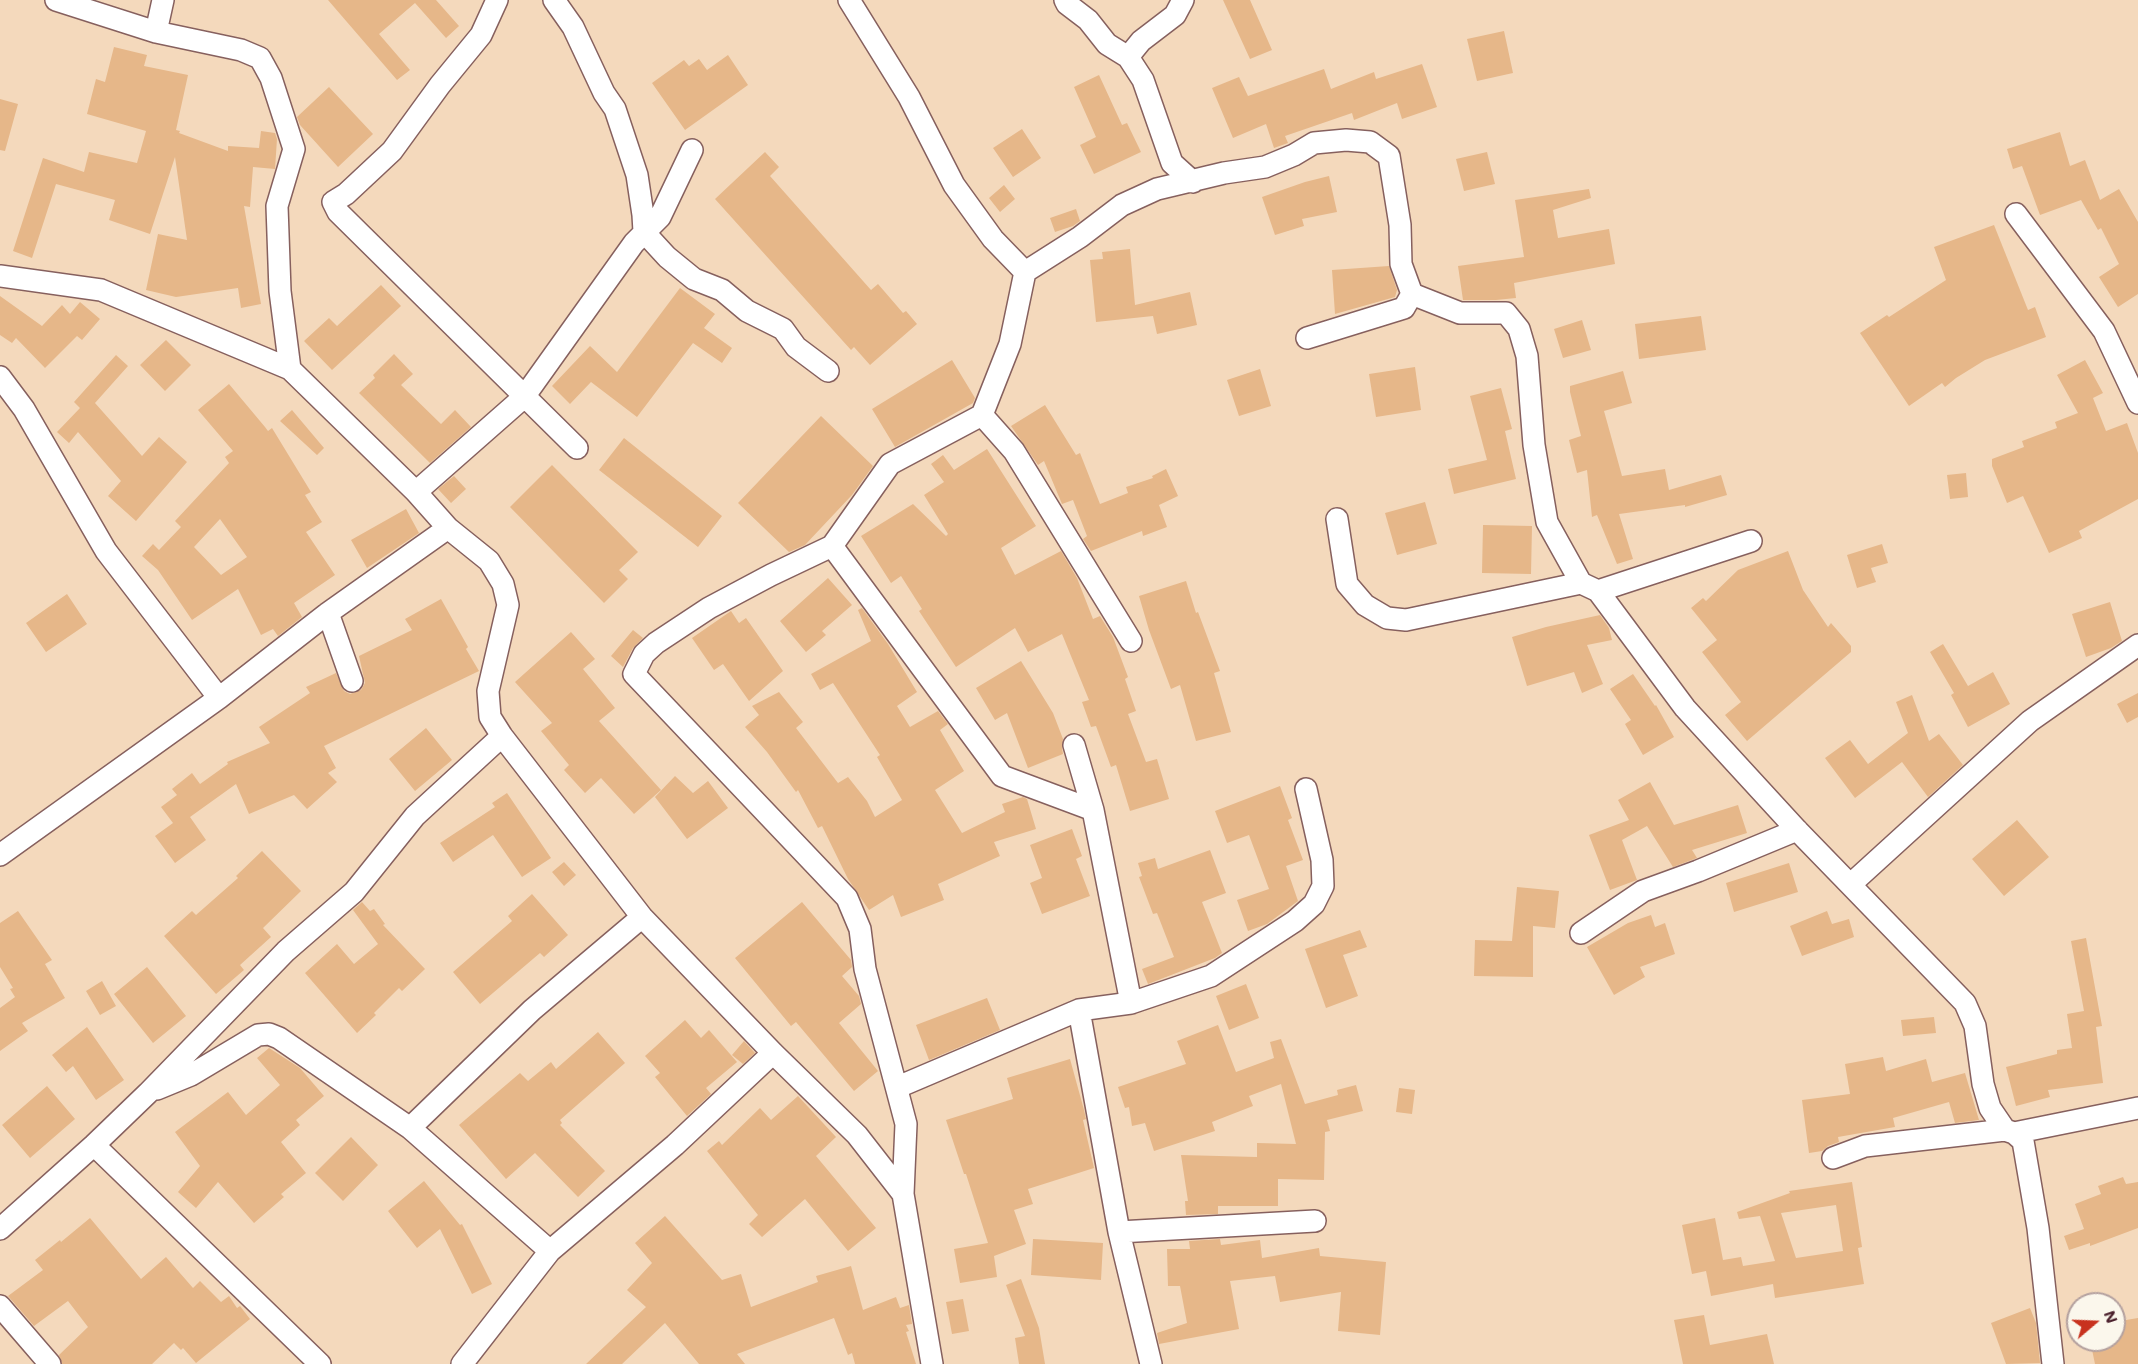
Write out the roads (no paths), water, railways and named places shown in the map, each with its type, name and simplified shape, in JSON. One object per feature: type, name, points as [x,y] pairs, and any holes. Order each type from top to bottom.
[{"type":"street","points":[[56,0],[156,32],[241,50],[260,58],[271,78],[294,149],[277,206],[280,291],[290,369]]},
{"type":"street","points":[[156,32],[163,0]]},
{"type":"street","points":[[497,0],[481,35],[440,85],[392,151],[346,194],[333,202],[338,212],[577,448]]},
{"type":"street","points":[[554,0],[573,27],[604,93],[615,109],[637,175],[644,215],[644,232],[667,258],[694,279],[722,290],[747,311],[783,329],[796,347],[828,371]]},
{"type":"street","points":[[849,0],[909,97],[954,185],[993,239],[1025,272]]},
{"type":"street","points":[[1065,0],[1088,20],[1107,44],[1128,57],[1143,80],[1172,163],[1193,182]]},
{"type":"street","points":[[1128,57],[1141,40],[1175,15],[1183,0]]},
{"type":"street","points":[[1157,189],[1156,176],[1162,138]]},
{"type":"street","points":[[932,1364],[903,1194],[906,1124],[866,969],[860,929],[847,898],[634,674],[644,654],[656,643],[709,608],[832,546],[890,464],[982,415],[1010,344],[1025,272],[1080,237],[1122,205],[1157,189],[1265,166],[1294,155],[1314,143],[1346,140],[1370,142],[1389,156],[1400,225],[1401,264],[1412,294],[1460,313],[1506,313],[1519,329],[1527,356],[1534,446],[1546,522],[1589,587],[1685,708],[1797,830],[1965,1003],[1976,1026],[1983,1084],[1990,1108],[2010,1132],[2023,1142],[2038,1228],[2053,1364]]},
{"type":"street","points":[[416,492],[524,397],[634,243],[660,217],[692,150]]},
{"type":"street","points":[[2016,214],[2104,331],[2138,403]]},
{"type":"street","points":[[0,276],[101,290],[290,369],[416,492],[448,528],[489,561],[502,584],[508,605],[488,691],[490,717],[502,736],[642,917],[772,1053],[857,1135],[903,1194]]},
{"type":"street","points":[[1307,338],[1404,308],[1412,294]]},
{"type":"street","points":[[0,377],[24,409],[106,551],[219,698]]},
{"type":"street","points":[[982,415],[1014,451],[1131,641]]},
{"type":"street","points":[[1337,519],[1347,584],[1365,605],[1387,618],[1406,620],[1589,587],[1751,541]]},
{"type":"street","points":[[0,855],[219,698],[328,613],[448,528]]},
{"type":"street","points":[[832,546],[1002,776],[1093,810]]},
{"type":"street","points":[[328,613],[352,681]]},
{"type":"street","points":[[1851,884],[2030,721],[2138,645]]},
{"type":"street","points":[[0,1229],[148,1093],[285,951],[354,892],[414,816],[502,736]]},
{"type":"street","points":[[1074,745],[1093,810],[1131,1003]]},
{"type":"street","points":[[898,1087],[1079,1010],[1131,1003],[1211,976],[1295,921],[1314,904],[1323,886],[1322,860],[1306,789]]},
{"type":"street","points":[[1581,933],[1643,891],[1797,830]]},
{"type":"street","points":[[410,1128],[532,1010],[642,917]]},
{"type":"street","points":[[1079,1010],[1119,1232],[1151,1364]]},
{"type":"street","points":[[148,1093],[191,1075],[258,1035],[270,1034],[410,1128],[550,1251]]},
{"type":"street","points":[[462,1364],[550,1251],[675,1145],[772,1053]]},
{"type":"street","points":[[1833,1158],[1865,1146],[2010,1132],[2138,1108]]},
{"type":"street","points":[[94,1145],[320,1364]]},
{"type":"street","points":[[1119,1232],[1314,1221]]},
{"type":"street","points":[[0,1306],[50,1364]]}]
